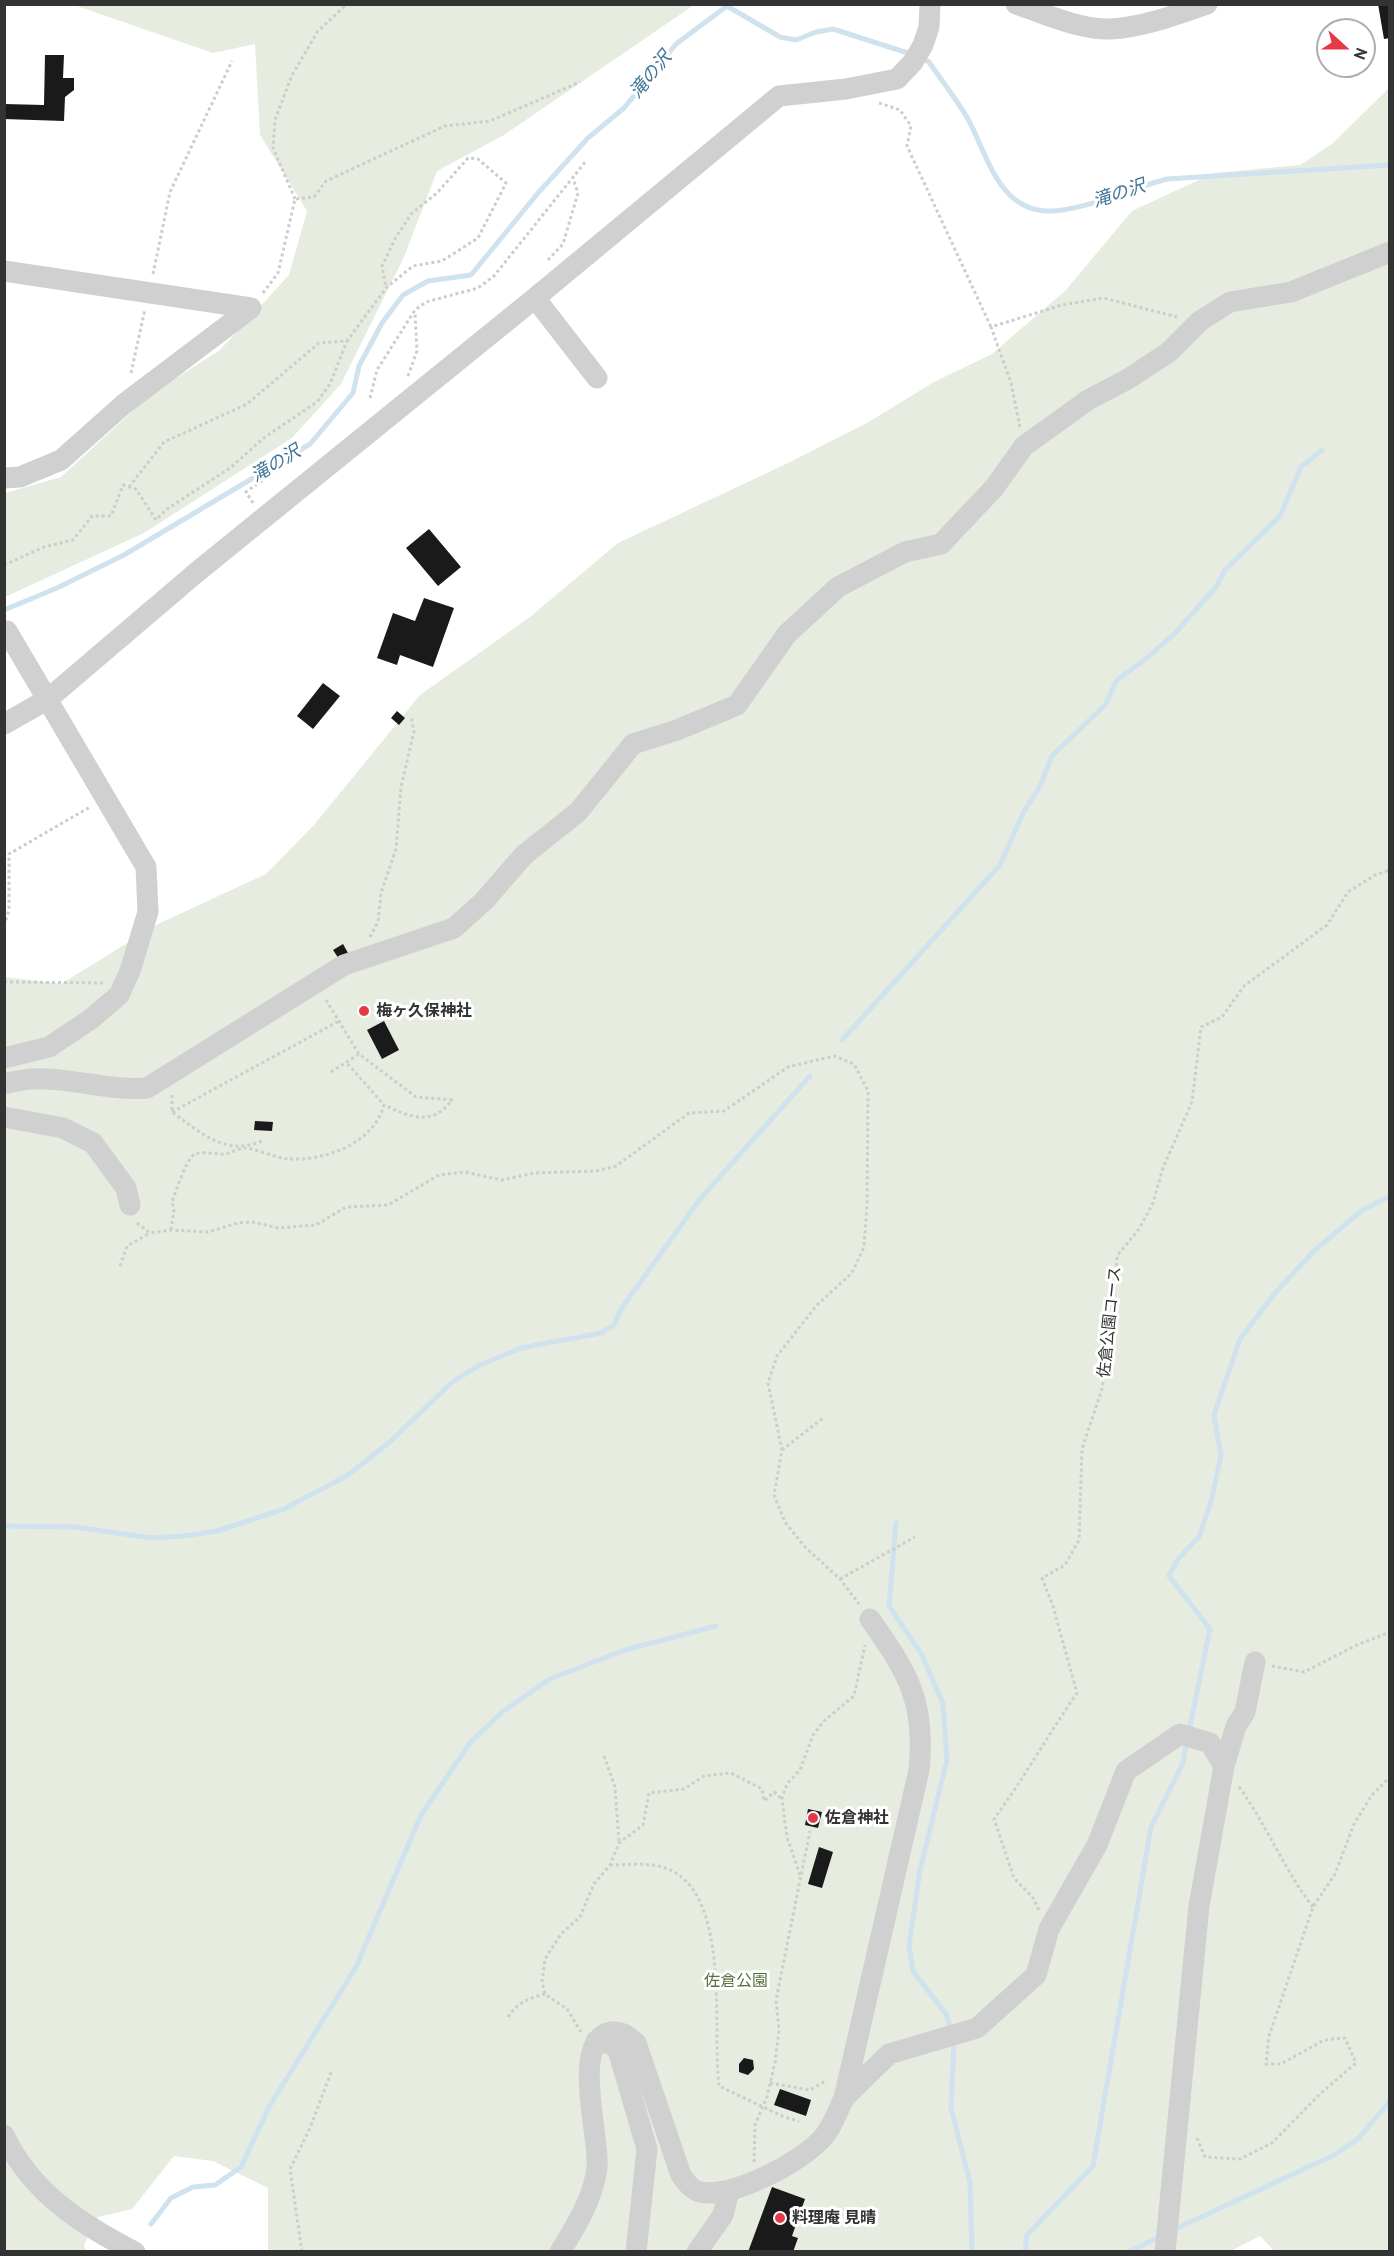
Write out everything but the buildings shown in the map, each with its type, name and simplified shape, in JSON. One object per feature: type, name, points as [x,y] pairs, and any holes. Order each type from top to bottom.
[{"type":"street","points":[[4,724],[48,699],[779,96],[846,89],[897,79],[918,53],[929,27],[930,4]]},
{"type":"street","points":[[1016,4],[1083,25],[1111,29],[1165,19],[1207,4]]},
{"type":"street","points":[[4,1084],[45,1077],[121,1090],[147,1088],[180,1065],[344,965],[454,928],[484,901],[524,855],[578,812],[633,744],[677,730],[737,705],[787,634],[838,587],[905,552],[941,544],[994,488],[1024,446],[1088,400],[1128,380],[1169,352],[1200,321],[1230,303],[1291,292],[1389,252]]},
{"type":"street","points":[[4,271],[251,308]]},
{"type":"street","points":[[536,298],[597,378]]},
{"type":"street","points":[[4,478],[20,477],[61,460],[124,404],[251,308]]},
{"type":"street","points":[[4,631],[7,631],[107,796],[146,867],[148,912],[119,995],[91,1019],[49,1047],[4,1058]]},
{"type":"street","points":[[4,1117],[63,1128],[93,1143],[126,1188],[129,1205]]},
{"type":"street","points":[[588,2036],[611,2031],[629,2036],[636,2043],[681,2175],[695,2191],[712,2194],[729,2192],[803,2157],[826,2135],[844,2098],[919,1770],[922,1740],[918,1707],[907,1675],[870,1619]]},
{"type":"street","points":[[1165,2249],[1199,1906],[1224,1766],[1236,1726],[1245,1712],[1255,1662]]},
{"type":"street","points":[[844,2098],[889,2054],[977,2028],[1036,1975],[1049,1929],[1097,1845],[1126,1771],[1180,1734],[1210,1743],[1224,1766]]},
{"type":"street","points":[[560,2252],[579,2221],[597,2170],[598,2145],[589,2073],[588,2036]]},
{"type":"street","points":[[588,2036],[610,2044],[618,2050],[647,2150],[636,2252]]},
{"type":"street","points":[[4,2135],[14,2156],[46,2196],[74,2218],[135,2252]]},
{"type":"street","points":[[697,2252],[723,2215],[729,2192]]},
{"type":"path","points":[[251,308],[278,273],[295,199],[273,148],[275,120],[292,75],[318,32],[346,4]]},
{"type":"path","points":[[124,404],[171,192],[232,61]]},
{"type":"path","points":[[295,199],[314,197],[326,181],[445,126],[490,121],[580,82]]},
{"type":"path","points":[[876,102],[900,110],[911,126],[907,146],[991,327],[1011,383],[1024,446]]},
{"type":"path","points":[[4,565],[44,547],[73,540],[92,516],[111,516],[123,485],[136,489],[156,520],[167,509],[230,468],[266,437],[317,402],[330,384],[347,340],[386,288],[413,266],[442,261],[478,238],[506,183],[478,159],[468,158],[437,193],[411,214],[395,239],[382,266],[386,288]]},
{"type":"path","points":[[370,398],[377,370],[415,310],[426,302],[478,288],[495,276],[586,161]]},
{"type":"path","points":[[547,261],[563,244],[578,193],[573,178]]},
{"type":"path","points":[[991,327],[1062,305],[1104,298],[1200,321]]},
{"type":"path","points":[[407,378],[417,351],[415,310]]},
{"type":"path","points":[[129,487],[164,442],[247,404],[319,343],[347,340]]},
{"type":"path","points":[[263,520],[246,492],[291,460]]},
{"type":"path","points":[[359,961],[364,946],[378,922],[381,893],[396,849],[401,787],[414,731],[411,717]]},
{"type":"path","points":[[4,926],[9,910],[9,854],[107,796]]},
{"type":"path","name":"佐倉公園コース","points":[[1049,1929],[1034,1899],[1014,1878],[994,1820],[1028,1772],[1042,1743],[1077,1693],[1053,1606],[1042,1578],[1065,1565],[1079,1540],[1082,1449],[1102,1389],[1111,1334],[1117,1256],[1139,1229],[1153,1203],[1164,1168],[1192,1102],[1201,1027],[1222,1017],[1244,986],[1327,925],[1348,892],[1375,875],[1389,870]]},
{"type":"path","points":[[4,982],[124,984]]},
{"type":"path","points":[[316,982],[359,1054],[416,1096],[452,1100],[443,1111],[418,1118],[384,1105],[346,1062]]},
{"type":"path","points":[[172,1112],[339,1021]]},
{"type":"path","points":[[331,1072],[359,1054]]},
{"type":"path","points":[[120,1266],[127,1246],[150,1233],[171,1230],[208,1233],[238,1223],[253,1222],[278,1228],[316,1225],[346,1207],[388,1205],[439,1174],[465,1172],[502,1180],[534,1173],[596,1171],[616,1166],[689,1113],[724,1112],[788,1067],[834,1056],[854,1064],[868,1091],[867,1205],[864,1247],[852,1273],[816,1306],[777,1356],[768,1383],[782,1450],[774,1494],[785,1522],[804,1546],[840,1579],[870,1619],[858,1688],[854,1696],[824,1721],[813,1735],[800,1770],[787,1784],[782,1799],[787,1837],[800,1875]]},
{"type":"path","points":[[180,1065],[170,1102],[172,1112],[209,1138],[265,1155],[290,1159],[321,1157],[359,1141],[381,1119],[384,1105]]},
{"type":"path","points":[[171,1230],[174,1210],[172,1202],[189,1159],[195,1154],[226,1154],[262,1141]]},
{"type":"path","points":[[129,1205],[135,1221],[150,1233]]},
{"type":"path","points":[[782,1450],[822,1418]]},
{"type":"path","points":[[840,1579],[915,1537]]},
{"type":"path","points":[[1255,1662],[1304,1672],[1357,1645],[1389,1632]]},
{"type":"path","points":[[588,2036],[567,2009],[545,1994],[542,1982],[545,1959],[561,1934],[580,1917],[594,1884],[610,1865],[619,1843],[615,1787],[604,1756]]},
{"type":"path","points":[[1224,1766],[1255,1808],[1313,1907]]},
{"type":"path","points":[[619,1843],[643,1825],[649,1793],[684,1789],[704,1776],[731,1773],[762,1789],[764,1801],[774,1792],[782,1799]]},
{"type":"path","points":[[1197,2137],[1205,2157],[1240,2159],[1272,2143],[1321,2093],[1356,2063],[1345,2038],[1324,2040],[1281,2064],[1266,2064],[1269,2036],[1313,1907],[1335,1874],[1354,1824],[1372,1795],[1389,1777]]},
{"type":"path","points":[[756,2179],[753,2153],[755,2125],[770,2083],[778,2030],[776,2000],[810,1831]]},
{"type":"path","points":[[610,1865],[665,1868],[691,1884],[705,1914],[712,1950],[719,2086],[799,2121]]},
{"type":"path","points":[[508,2017],[514,2008],[528,1999],[545,1994]]},
{"type":"path","points":[[302,2252],[290,2169],[310,2128],[332,2070]]},
{"type":"path","points":[[770,2083],[810,2090],[837,2072],[850,2070]]},
{"type":"green space","points":[[74,5],[694,5],[504,135],[437,171],[404,257],[341,384],[292,438],[144,533],[5,597],[5,493],[61,477],[150,395],[220,350],[289,275],[307,211],[260,135],[255,44],[213,53]]},
{"type":"green space","name":"佐倉公園","points":[[1389,88],[1389,2251],[1274,2251],[1260,2236],[1229,2252],[268,2251],[268,2188],[213,2161],[174,2156],[132,2209],[98,2217],[84,2245],[86,2251],[5,2251],[5,977],[61,984],[158,924],[266,874],[314,825],[420,695],[530,617],[618,543],[786,464],[867,423],[934,382],[992,354],[1066,290],[1132,211],[1214,173],[1300,165],[1332,144]]},
{"type":"waterway","name":"滝の沢","points":[[4,610],[57,588],[124,555],[310,444],[353,393],[359,366],[382,323],[403,295],[428,281],[471,275],[538,193],[588,138],[624,108],[676,44],[727,6],[780,37],[796,40],[816,32],[833,29],[911,54]]},
{"type":"waterway","name":"滝の沢","points":[[922,58],[929,62],[964,112],[988,163],[1005,190],[1017,201],[1030,208],[1047,211],[1075,208],[1167,179],[1390,165]]},
{"type":"waterway","points":[[842,1040],[1000,865],[1023,813],[1040,786],[1052,756],[1105,705],[1117,680],[1147,658],[1176,632],[1216,587],[1225,570],[1280,516],[1301,467],[1322,450]]},
{"type":"waterway","points":[[4,1526],[75,1527],[151,1538],[184,1536],[217,1531],[284,1509],[348,1475],[391,1441],[451,1383],[478,1366],[521,1348],[601,1333],[614,1325],[621,1309],[700,1199],[810,1076]]},
{"type":"waterway","points":[[1189,1731],[1210,1629],[1169,1576],[1178,1559],[1199,1537],[1212,1498],[1221,1455],[1214,1415],[1240,1339],[1275,1293],[1314,1251],[1361,1211],[1390,1196]]},
{"type":"waterway","points":[[896,1523],[889,1606],[922,1655],[943,1704],[947,1760],[920,1870],[909,1946],[913,1971],[946,2014],[951,2030]]},
{"type":"waterway","points":[[151,2224],[171,2198],[193,2187],[215,2185],[241,2167],[269,2107],[356,1967],[421,1815],[470,1743],[502,1712],[550,1679],[625,1650],[716,1626]]},
{"type":"waterway","points":[[1025,2252],[1027,2235],[1093,2166],[1151,1827],[1183,1763],[1187,1740]]},
{"type":"waterway","points":[[954,2041],[951,2108],[970,2182],[972,2252]]},
{"type":"waterway","points":[[1173,2230],[1334,2155],[1358,2139],[1390,2101]]},
{"type":"waterway","points":[[1128,2252],[1162,2236]]},
{"type":"place","name":"梅ヶ久保神社","points":[[364,1011]]},
{"type":"place","name":"佐倉神社","points":[[813,1818]]},
{"type":"place","name":"料理庵 見晴","points":[[780,2218]]}]
